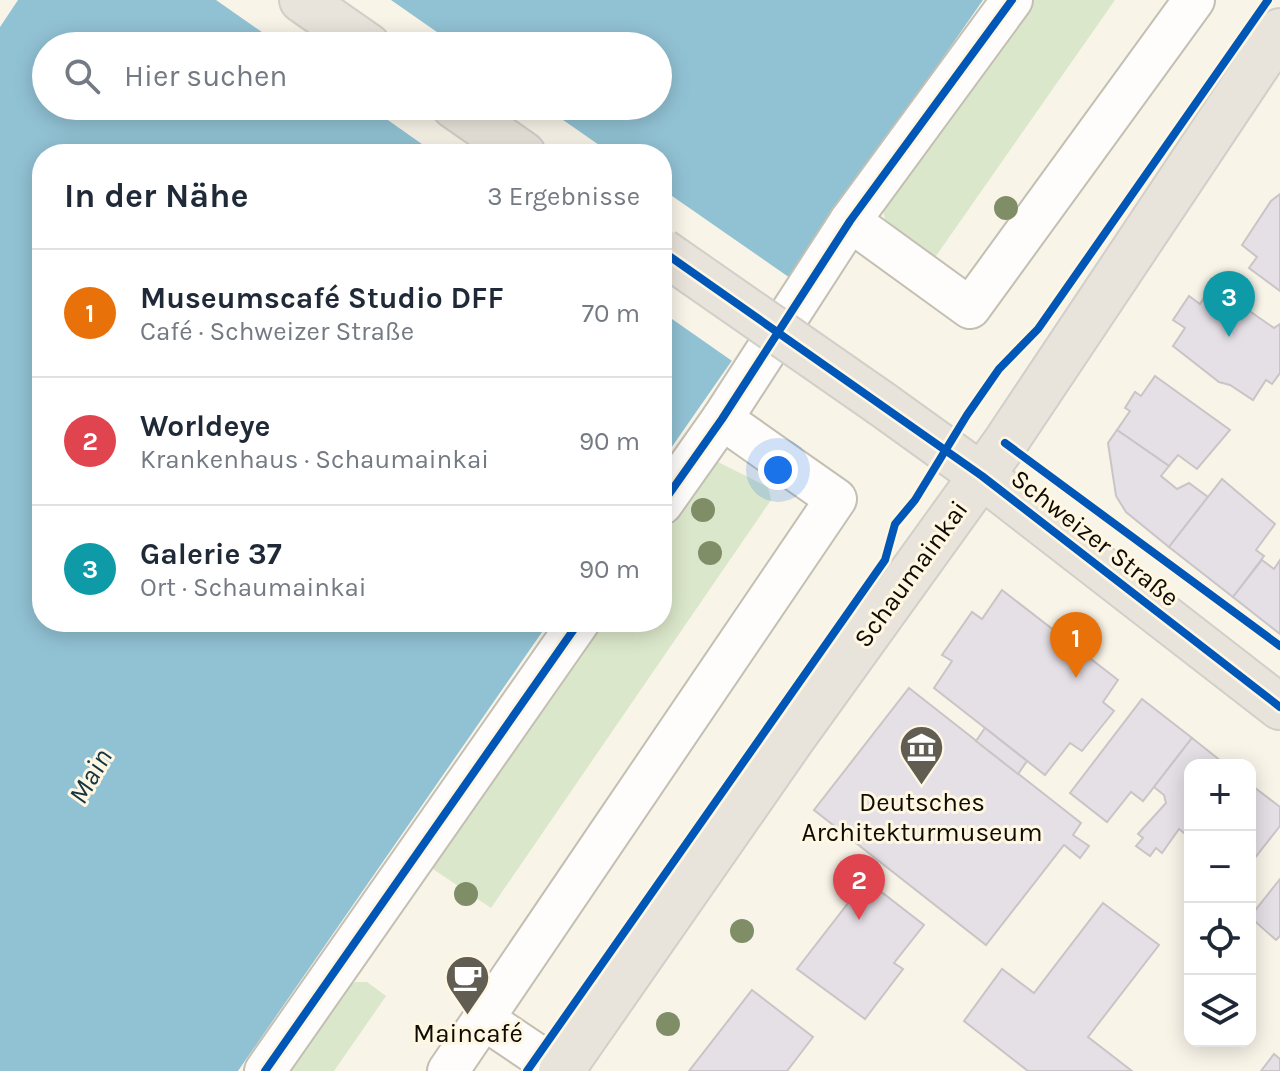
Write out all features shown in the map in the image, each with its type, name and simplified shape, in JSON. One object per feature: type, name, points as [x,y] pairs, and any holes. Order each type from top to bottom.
[{"type":"main road","points":[[302,0],[348,32]]},
{"type":"main road","name":"Schaumainkai","points":[[561,1071],[982,476],[1280,31]]},
{"type":"main road","points":[[474,120],[509,144]]},
{"type":"main road","name":"Schweizer Straße","points":[[672,258],[982,476],[1280,707]]},
{"type":"lane","points":[[672,490],[722,419],[850,221],[1012,0]]},
{"type":"lane","points":[[850,221],[970,308],[1194,0]]},
{"type":"lane","points":[[448,1071],[836,499],[722,419]]},
{"type":"lane","points":[[265,1071],[572,632]]},
{"type":"lane","points":[[485,1020],[561,1071]]},
{"type":"green space","points":[[1027,0],[1115,0],[929,266],[890,240],[882,207]]},
{"type":"green space","points":[[716,461],[768,487],[771,500],[491,908],[424,863],[583,632],[672,632],[672,507]]},
{"type":"green space","points":[[355,982],[367,982],[386,996],[334,1071],[280,1071],[331,997]]},
{"type":"water","name":"Main","points":[[18,0],[983,0],[672,447],[672,144],[32,144],[32,632],[542,632],[238,1071],[0,1071],[0,27]]},
{"type":"pier","points":[[216,0],[391,0],[437,32],[262,32]]},
{"type":"pier","points":[[388,120],[563,120],[598,144],[422,144]]},
{"type":"pier","points":[[672,196],[793,280],[735,363],[672,319]]},
{"type":"building","points":[[1280,194],[1280,291],[1249,268],[1257,257],[1242,245],[1271,201]]},
{"type":"building","points":[[1212,285],[1274,328],[1280,324],[1280,373],[1272,384],[1266,380],[1253,400],[1230,385],[1219,382],[1173,346],[1185,328],[1173,320],[1189,296],[1200,304]]},
{"type":"building","points":[[1155,376],[1230,430],[1197,469],[1178,455],[1169,466],[1117,430],[1130,411],[1125,408],[1135,392],[1141,396]]},
{"type":"building","points":[[1117,430],[1169,466],[1161,476],[1177,489],[1189,483],[1208,497],[1169,547],[1126,512],[1116,496],[1108,443]]},
{"type":"building","points":[[1222,479],[1275,524],[1256,550],[1264,556],[1233,597],[1169,547]]},
{"type":"building","points":[[1262,560],[1274,569],[1280,560],[1280,634],[1233,597]]},
{"type":"building","points":[[1002,590],[1118,680],[1103,702],[1114,711],[1082,751],[1070,743],[1045,775],[934,688],[952,661],[942,655],[972,612],[982,619]]},
{"type":"building","points":[[909,688],[1081,823],[1073,835],[1089,846],[1080,858],[1064,845],[986,945],[814,810]]},
{"type":"building","points":[[1142,699],[1192,738],[1143,801],[1131,792],[1107,822],[1070,793]]},
{"type":"building","points":[[985,728],[1027,761],[1018,774],[976,741]]},
{"type":"building","points":[[1192,738],[1218,759],[1184,759],[1184,833],[1179,829],[1162,853],[1156,848],[1150,856],[1136,846],[1143,838],[1138,834],[1166,803],[1164,795],[1154,787]]},
{"type":"building","points":[[1256,789],[1280,807],[1280,826],[1256,856]]},
{"type":"building","points":[[1280,879],[1280,936],[1276,940],[1256,922],[1256,909]]},
{"type":"building","points":[[866,880],[924,925],[894,963],[903,969],[865,1019],[797,969]]},
{"type":"building","points":[[1103,903],[1159,945],[1088,1037],[1132,1071],[1028,1071],[964,1021],[1002,969],[1034,993]]},
{"type":"building","points":[[752,990],[813,1037],[787,1071],[689,1071]]},
{"type":"building","points":[[1274,1054],[1280,1059],[1280,1071],[1261,1071]]},
{"type":"cycle path","points":[[672,490],[722,419],[850,221],[1012,0]]},
{"type":"cycle path","points":[[527,1071],[885,560],[895,524],[915,500],[967,415],[999,369],[1038,329],[1268,0]]},
{"type":"cycle path","points":[[672,258],[982,476],[1280,707]]},
{"type":"cycle path","points":[[1005,443],[1280,646]]},
{"type":"cycle path","points":[[265,1071],[572,632]]},
{"type":"place","name":"Galerie 37","points":[[1229,337]]},
{"type":"place","name":"Museumscafé Studio DFF","points":[[1076,678]]},
{"type":"place","name":"Deutsches Architekturmuseum","points":[[922,786]]},
{"type":"place","name":"Worldeye","points":[[859,920]]},
{"type":"place","name":"Maincafé","points":[[468,1017]]}]
